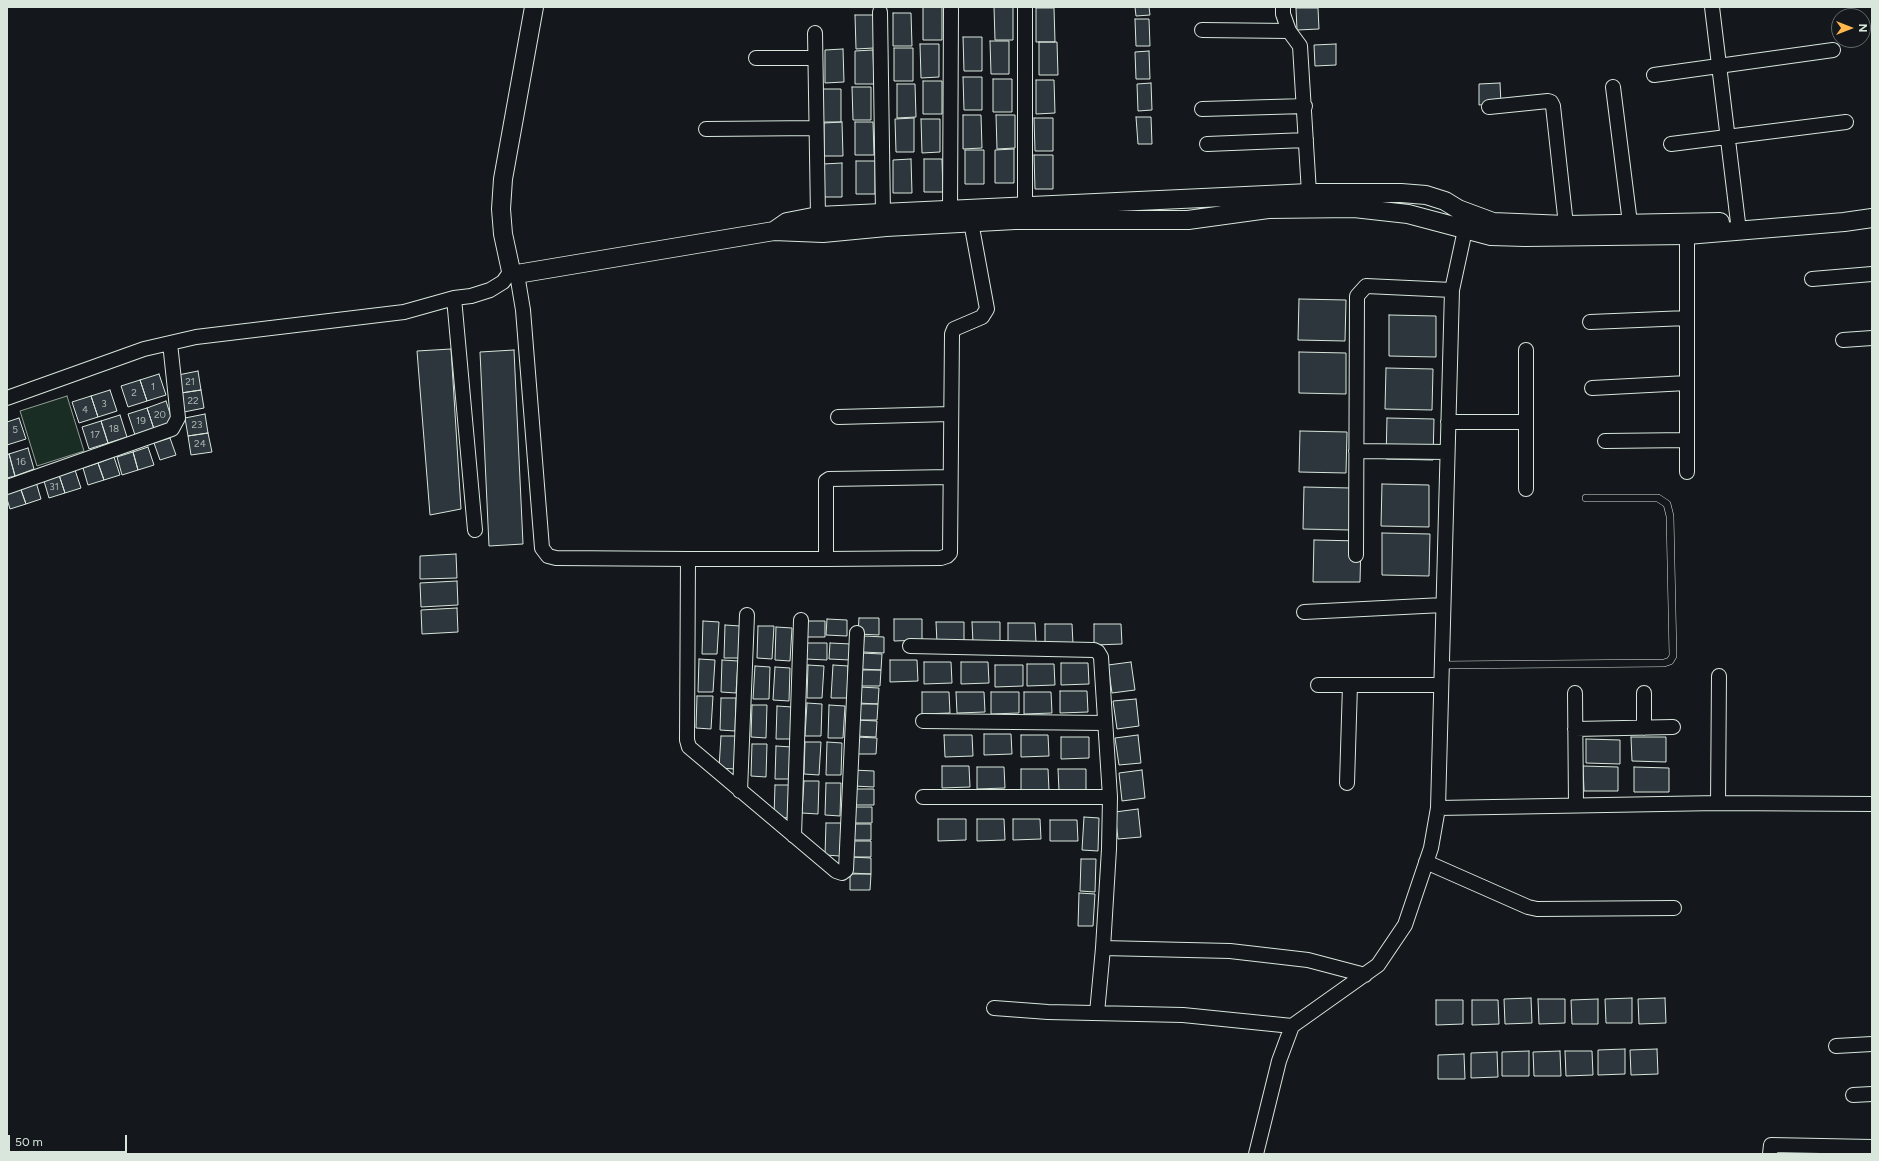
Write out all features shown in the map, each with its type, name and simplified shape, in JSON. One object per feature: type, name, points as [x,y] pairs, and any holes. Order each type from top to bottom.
[{"type":"street","points":[[534,7],[503,179],[501,209],[503,234],[523,310],[542,548],[548,556],[556,558],[688,559],[941,558],[947,556],[950,553],[950,414],[952,334],[954,329],[982,317],[987,309],[971,222]]},
{"type":"street","points":[[1025,7],[1025,206]]},
{"type":"street","points":[[1283,7],[1283,14],[1288,31],[1300,46],[1305,106],[1309,193]]},
{"type":"street","points":[[1712,7],[1721,66],[1739,226]]},
{"type":"street","points":[[950,209],[951,9]]},
{"type":"street","points":[[880,12],[883,212]]},
{"type":"street","points":[[1202,30],[1288,31]]},
{"type":"street","points":[[815,33],[818,216]]},
{"type":"street","points":[[1654,75],[1833,50]]},
{"type":"street","points":[[756,58],[815,58]]},
{"type":"street","points":[[1613,87],[1630,223]]},
{"type":"street","points":[[1489,107],[1548,101],[1551,102],[1553,106],[1566,225]]},
{"type":"street","points":[[1202,109],[1305,106]]},
{"type":"street","points":[[1671,144],[1846,122]]},
{"type":"street","points":[[706,129],[816,128]]},
{"type":"street","points":[[1207,144],[1306,140]]},
{"type":"street","points":[[774,231],[787,222],[818,216],[1309,193],[1416,194],[1445,201],[1486,228]]},
{"type":"street","points":[[1416,194],[1437,221]]},
{"type":"street","points":[[7,398],[144,348],[196,337],[404,312],[490,290],[503,282],[514,272],[774,231],[823,233],[886,226],[1070,219],[1188,220],[1268,209],[1299,208],[1370,210],[1408,214],[1465,230],[1486,228],[1525,237],[1687,235],[1872,207]]},
{"type":"street","points":[[1486,228],[1493,222],[1566,225],[1630,223],[1739,226],[1844,222],[1872,218]]},
{"type":"street","points":[[1256,1154],[1279,1061],[1292,1026],[1378,965],[1405,925],[1431,848],[1438,808],[1452,290],[1465,230]]},
{"type":"street","points":[[1687,235],[1687,472]]},
{"type":"street","points":[[1812,279],[1872,274]]},
{"type":"street","points":[[1356,554],[1357,296],[1366,286],[1452,290]]},
{"type":"street","points":[[454,298],[475,530]]},
{"type":"street","points":[[1590,322],[1687,318]]},
{"type":"street","points":[[1843,340],[1872,338]]},
{"type":"street","points":[[7,486],[172,429],[178,418],[170,343]]},
{"type":"street","points":[[1526,350],[1526,489]]},
{"type":"street","points":[[1592,388],[1687,383]]},
{"type":"street","points":[[838,417],[950,414]]},
{"type":"street","points":[[1448,422],[1526,422]]},
{"type":"street","points":[[1605,441],[1687,440]]},
{"type":"street","points":[[1356,450],[1447,452]]},
{"type":"street","points":[[826,559],[826,481],[829,479],[950,477]]},
{"type":"street","points":[[688,559],[687,740],[693,752],[836,872],[842,873],[846,870],[857,633]]},
{"type":"street","points":[[1304,612],[1443,605]]},
{"type":"street","points":[[740,791],[747,615]]},
{"type":"street","points":[[794,836],[801,620]]},
{"type":"street","points":[[910,646],[1094,650],[1098,652],[1101,657],[1110,797],[1109,849],[1103,948],[1097,1013]]},
{"type":"street","points":[[1718,676],[1718,803]]},
{"type":"street","points":[[1318,685],[1442,685]]},
{"type":"street","points":[[1347,784],[1350,685]]},
{"type":"street","points":[[1575,693],[1576,805]]},
{"type":"street","points":[[1644,693],[1644,728]]},
{"type":"street","points":[[923,722],[1105,723]]},
{"type":"street","points":[[1575,729],[1673,727]]},
{"type":"street","points":[[923,797],[1110,797]]},
{"type":"street","points":[[1438,808],[1718,803],[1872,804]]},
{"type":"street","points":[[1426,862],[1528,907],[1537,909],[1674,908]]},
{"type":"street","points":[[1103,948],[1230,951],[1308,960],[1365,975]]},
{"type":"street","points":[[994,1008],[1183,1015],[1292,1026]]},
{"type":"street","points":[[1836,1046],[1872,1044]]},
{"type":"street","points":[[1853,1095],[1872,1094]]},
{"type":"street","points":[[1770,1154],[1771,1145],[1872,1147]]},
{"type":"lane","points":[[1441,665],[1664,663],[1670,660],[1673,656],[1672,594],[1670,516],[1667,504],[1658,498],[1586,498]]},
{"type":"green space","points":[[67,396],[84,451],[37,466],[20,411]]},
{"type":"building","points":[[923,7],[942,7],[942,40],[923,40]]},
{"type":"building","points":[[994,7],[1013,7],[1013,40],[995,40]]},
{"type":"building","points":[[1135,7],[1149,7],[1150,15],[1136,16]]},
{"type":"building","points":[[1036,8],[1054,8],[1055,42],[1036,42]]},
{"type":"building","points":[[1296,8],[1318,8],[1319,29],[1297,30]]},
{"type":"building","points":[[893,13],[911,13],[912,46],[893,46]]},
{"type":"building","points":[[855,15],[874,15],[874,48],[856,49]]},
{"type":"building","points":[[1135,19],[1149,19],[1150,46],[1136,46]]},
{"type":"building","points":[[963,37],[982,37],[982,71],[964,71]]},
{"type":"building","points":[[990,41],[1009,41],[1009,74],[991,74]]},
{"type":"building","points":[[1039,42],[1057,42],[1058,75],[1039,75]]},
{"type":"building","points":[[920,44],[939,44],[939,77],[921,78]]},
{"type":"building","points":[[1336,44],[1336,65],[1315,66],[1314,45]]},
{"type":"building","points":[[894,48],[913,48],[913,81],[894,81]]},
{"type":"building","points":[[843,49],[844,82],[825,83],[825,50]]},
{"type":"building","points":[[873,50],[874,84],[855,84],[855,51]]},
{"type":"building","points":[[1149,51],[1150,79],[1136,79],[1135,52]]},
{"type":"building","points":[[963,77],[982,77],[982,110],[964,110]]},
{"type":"building","points":[[993,79],[1012,79],[1012,112],[993,112]]},
{"type":"building","points":[[1036,80],[1054,80],[1055,113],[1036,114]]},
{"type":"building","points":[[923,81],[942,81],[942,114],[923,114]]},
{"type":"building","points":[[1151,83],[1152,110],[1138,111],[1137,84]]},
{"type":"building","points":[[1500,83],[1501,104],[1479,105],[1479,84]]},
{"type":"building","points":[[897,84],[915,84],[916,117],[897,118]]},
{"type":"building","points":[[852,87],[871,87],[871,120],[853,120]]},
{"type":"building","points":[[822,89],[841,89],[841,122],[822,122]]},
{"type":"building","points":[[963,115],[981,115],[982,148],[963,149]]},
{"type":"building","points":[[996,115],[1015,115],[1015,148],[997,149]]},
{"type":"building","points":[[1136,117],[1151,117],[1152,144],[1138,144]]},
{"type":"building","points":[[914,118],[914,152],[896,152],[895,119]]},
{"type":"building","points":[[1034,118],[1053,118],[1053,151],[1035,151]]},
{"type":"building","points":[[921,119],[940,119],[940,152],[922,153]]},
{"type":"building","points":[[842,122],[843,156],[824,156],[824,123]]},
{"type":"building","points":[[855,122],[873,122],[874,155],[855,155]]},
{"type":"building","points":[[1014,149],[1014,183],[995,183],[995,150]]},
{"type":"building","points":[[965,150],[984,150],[984,184],[965,184]]},
{"type":"building","points":[[1034,155],[1053,155],[1053,189],[1035,189]]},
{"type":"building","points":[[911,159],[912,193],[893,193],[893,160]]},
{"type":"building","points":[[924,159],[942,159],[943,192],[924,192]]},
{"type":"building","points":[[856,161],[875,161],[875,194],[856,194]]},
{"type":"building","points":[[842,163],[842,197],[824,197],[823,164]]},
{"type":"building","points":[[1299,299],[1346,300],[1345,341],[1298,340]]},
{"type":"building","points":[[1389,315],[1436,316],[1436,357],[1389,356]]},
{"type":"building","points":[[451,349],[461,509],[430,515],[417,351]]},
{"type":"building","points":[[514,350],[523,544],[489,546],[480,352]]},
{"type":"building","points":[[1299,352],[1346,353],[1346,394],[1299,393]]},
{"type":"building","points":[[1386,368],[1433,369],[1432,410],[1385,409]]},
{"type":"building","points":[[198,371],[201,390],[181,393],[178,375]]},
{"type":"building","points":[[159,374],[166,395],[147,401],[140,380]]},
{"type":"building","points":[[140,380],[147,401],[128,407],[121,386]]},
{"type":"building","points":[[110,390],[117,411],[98,417],[91,396]]},
{"type":"building","points":[[201,390],[204,408],[184,412],[181,393]]},
{"type":"building","points":[[91,396],[98,417],[79,423],[72,402]]},
{"type":"building","points":[[166,401],[173,423],[154,429],[147,408]]},
{"type":"building","points":[[147,408],[154,429],[135,435],[128,414]]},
{"type":"building","points":[[205,414],[208,433],[188,436],[185,418]]},
{"type":"building","points":[[120,415],[127,437],[108,443],[101,421]]},
{"type":"building","points":[[19,418],[26,439],[7,445],[7,422]]},
{"type":"building","points":[[1387,418],[1434,419],[1433,460],[1386,459]]},
{"type":"building","points":[[101,421],[108,443],[89,449],[82,427]]},
{"type":"building","points":[[1300,431],[1347,432],[1346,473],[1299,472]]},
{"type":"building","points":[[208,433],[212,452],[191,455],[188,436]]},
{"type":"building","points":[[170,438],[176,455],[160,460],[154,443]]},
{"type":"building","points":[[148,447],[154,465],[138,470],[133,452]]},
{"type":"building","points":[[28,448],[34,469],[15,476],[9,454]]},
{"type":"building","points":[[133,452],[138,470],[122,475],[117,457]]},
{"type":"building","points":[[9,454],[15,476],[7,478],[7,455]]},
{"type":"building","points":[[114,457],[120,475],[104,480],[98,463]]},
{"type":"building","points":[[98,463],[104,480],[88,485],[83,468]]},
{"type":"building","points":[[75,470],[81,488],[65,493],[59,475]]},
{"type":"building","points":[[59,475],[65,493],[49,498],[44,481]]},
{"type":"building","points":[[36,482],[41,499],[26,504],[20,487]]},
{"type":"building","points":[[1382,484],[1429,485],[1429,527],[1381,526]]},
{"type":"building","points":[[20,487],[26,504],[10,509],[7,499],[7,491]]},
{"type":"building","points":[[1304,487],[1351,488],[1350,530],[1303,529]]},
{"type":"building","points":[[1382,533],[1430,534],[1429,576],[1382,575]]},
{"type":"building","points":[[1314,540],[1361,541],[1360,582],[1313,582]]},
{"type":"building","points":[[456,554],[457,578],[420,579],[420,556]]},
{"type":"building","points":[[457,581],[458,605],[421,607],[420,583]]},
{"type":"building","points":[[457,608],[458,632],[422,634],[421,610]]},
{"type":"building","points":[[859,618],[879,618],[879,635],[858,634]]},
{"type":"building","points":[[827,619],[847,620],[847,636],[826,635]]},
{"type":"building","points":[[894,619],[922,619],[922,640],[894,641]]},
{"type":"building","points":[[703,621],[719,622],[717,654],[702,654]]},
{"type":"building","points":[[804,621],[825,621],[825,637],[804,637]]},
{"type":"building","points":[[936,622],[964,622],[964,642],[937,643]]},
{"type":"building","points":[[972,622],[1000,622],[1000,642],[973,643]]},
{"type":"building","points":[[1008,623],[1035,623],[1036,643],[1008,644]]},
{"type":"building","points":[[1045,624],[1072,624],[1073,644],[1045,645]]},
{"type":"building","points":[[1094,624],[1121,624],[1122,644],[1094,645]]},
{"type":"building","points":[[725,625],[740,626],[739,658],[724,658]]},
{"type":"building","points":[[758,626],[774,626],[772,659],[757,658]]},
{"type":"building","points":[[776,627],[792,628],[790,661],[775,660]]},
{"type":"building","points":[[864,636],[884,637],[884,653],[863,652]]},
{"type":"building","points":[[806,643],[827,643],[827,660],[806,659]]},
{"type":"building","points":[[830,643],[851,644],[850,660],[829,659]]},
{"type":"building","points":[[861,653],[882,654],[881,670],[860,669]]},
{"type":"building","points":[[699,659],[715,660],[713,692],[698,692]]},
{"type":"building","points":[[722,660],[738,661],[736,693],[721,692]]},
{"type":"building","points":[[890,660],[917,660],[918,681],[890,682]]},
{"type":"building","points":[[924,662],[951,662],[952,683],[924,684]]},
{"type":"building","points":[[961,662],[988,662],[989,683],[961,684]]},
{"type":"building","points":[[1131,662],[1135,690],[1112,693],[1108,665]]},
{"type":"building","points":[[1061,663],[1088,663],[1089,684],[1061,685]]},
{"type":"building","points":[[1027,664],[1054,664],[1055,685],[1027,686]]},
{"type":"building","points":[[808,665],[824,666],[822,698],[807,698]]},
{"type":"building","points":[[833,665],[848,666],[847,698],[831,698]]},
{"type":"building","points":[[995,665],[1023,665],[1023,686],[995,687]]},
{"type":"building","points":[[755,666],[770,667],[769,699],[753,699]]},
{"type":"building","points":[[775,667],[790,668],[789,701],[773,700]]},
{"type":"building","points":[[860,670],[881,670],[880,686],[860,686]]},
{"type":"building","points":[[858,687],[879,688],[878,704],[858,703]]},
{"type":"building","points":[[1060,691],[1087,691],[1088,712],[1060,713]]},
{"type":"building","points":[[922,692],[949,692],[950,713],[922,714]]},
{"type":"building","points":[[956,692],[984,692],[985,712],[957,713]]},
{"type":"building","points":[[991,692],[1019,692],[1019,713],[991,714]]},
{"type":"building","points":[[1024,692],[1051,692],[1052,713],[1024,714]]},
{"type":"building","points":[[697,696],[713,696],[711,729],[696,728]]},
{"type":"building","points":[[721,698],[736,698],[735,731],[720,730]]},
{"type":"building","points":[[1136,699],[1139,726],[1117,729],[1113,701]]},
{"type":"building","points":[[807,703],[822,704],[821,736],[805,736]]},
{"type":"building","points":[[857,704],[878,704],[877,720],[856,720]]},
{"type":"building","points":[[752,705],[767,705],[766,738],[751,737]]},
{"type":"building","points":[[829,705],[845,706],[843,738],[828,738]]},
{"type":"building","points":[[777,706],[792,707],[791,739],[776,739]]},
{"type":"building","points":[[856,720],[877,721],[876,737],[855,736]]},
{"type":"building","points":[[984,734],[1011,734],[1012,754],[984,755]]},
{"type":"building","points":[[944,735],[972,735],[973,756],[945,757]]},
{"type":"building","points":[[1021,735],[1048,735],[1049,756],[1021,757]]},
{"type":"building","points":[[1138,735],[1141,763],[1119,765],[1115,738]]},
{"type":"building","points":[[721,736],[736,736],[735,769],[719,768]]},
{"type":"building","points":[[856,737],[877,738],[876,754],[855,754]]},
{"type":"building","points":[[1061,737],[1089,737],[1089,758],[1061,759]]},
{"type":"building","points":[[1631,737],[1666,737],[1666,762],[1632,761]]},
{"type":"building","points":[[1586,739],[1620,740],[1620,764],[1586,763]]},
{"type":"building","points":[[805,742],[821,742],[819,775],[804,774]]},
{"type":"building","points":[[827,742],[842,743],[841,775],[826,775]]},
{"type":"building","points":[[752,744],[767,744],[766,777],[751,776]]},
{"type":"building","points":[[776,746],[792,747],[790,779],[775,779]]},
{"type":"building","points":[[942,766],[969,766],[970,787],[942,788]]},
{"type":"building","points":[[1583,766],[1618,767],[1618,791],[1584,791]]},
{"type":"building","points":[[977,767],[1004,767],[1005,788],[977,789]]},
{"type":"building","points":[[1634,767],[1669,768],[1669,792],[1634,792]]},
{"type":"building","points":[[1021,769],[1048,769],[1049,790],[1021,791]]},
{"type":"building","points":[[1058,769],[1086,769],[1086,790],[1059,791]]},
{"type":"building","points":[[853,770],[874,771],[874,787],[853,786]]},
{"type":"building","points":[[1142,770],[1145,798],[1122,801],[1119,773]]},
{"type":"building","points":[[804,781],[819,781],[818,814],[802,813]]},
{"type":"building","points":[[826,783],[841,783],[840,816],[825,815]]},
{"type":"building","points":[[775,785],[790,785],[789,818],[774,817]]},
{"type":"building","points":[[853,789],[874,789],[874,805],[853,805]]},
{"type":"building","points":[[851,807],[872,807],[872,823],[851,823]]},
{"type":"building","points":[[1138,809],[1141,837],[1118,839],[1115,812]]},
{"type":"building","points":[[1084,817],[1099,818],[1098,851],[1082,850]]},
{"type":"building","points":[[938,819],[966,819],[966,840],[938,841]]},
{"type":"building","points":[[977,819],[1004,819],[1005,840],[977,841]]},
{"type":"building","points":[[1013,819],[1040,819],[1041,839],[1013,840]]},
{"type":"building","points":[[1050,820],[1077,820],[1078,841],[1050,841]]},
{"type":"building","points":[[826,823],[841,823],[840,856],[825,855]]},
{"type":"building","points":[[850,824],[871,824],[871,840],[850,840]]},
{"type":"building","points":[[850,841],[871,841],[871,857],[850,857]]},
{"type":"building","points":[[850,857],[871,858],[871,874],[850,873]]},
{"type":"building","points":[[1081,859],[1096,859],[1095,892],[1080,891]]},
{"type":"building","points":[[850,874],[871,874],[870,890],[850,890]]},
{"type":"building","points":[[1079,893],[1095,894],[1093,926],[1078,926]]},
{"type":"building","points":[[1531,998],[1532,1023],[1505,1024],[1504,999]]},
{"type":"building","points":[[1632,998],[1632,1023],[1606,1023],[1605,999]]},
{"type":"building","points":[[1665,998],[1666,1023],[1639,1024],[1638,999]]},
{"type":"building","points":[[1538,999],[1565,999],[1565,1023],[1539,1024]]},
{"type":"building","points":[[1598,999],[1598,1024],[1572,1024],[1571,1000]]},
{"type":"building","points":[[1436,1000],[1463,1000],[1463,1024],[1436,1025]]},
{"type":"building","points":[[1472,1000],[1498,1000],[1499,1024],[1472,1025]]},
{"type":"building","points":[[1625,1049],[1625,1074],[1598,1075],[1598,1050]]},
{"type":"building","points":[[1657,1049],[1658,1074],[1631,1075],[1630,1050]]},
{"type":"building","points":[[1529,1051],[1529,1076],[1502,1076],[1502,1052]]},
{"type":"building","points":[[1560,1051],[1561,1076],[1534,1076],[1533,1052]]},
{"type":"building","points":[[1565,1051],[1592,1051],[1593,1075],[1566,1076]]},
{"type":"building","points":[[1497,1052],[1498,1077],[1471,1078],[1471,1053]]},
{"type":"building","points":[[1464,1054],[1465,1079],[1438,1079],[1438,1055]]}]
